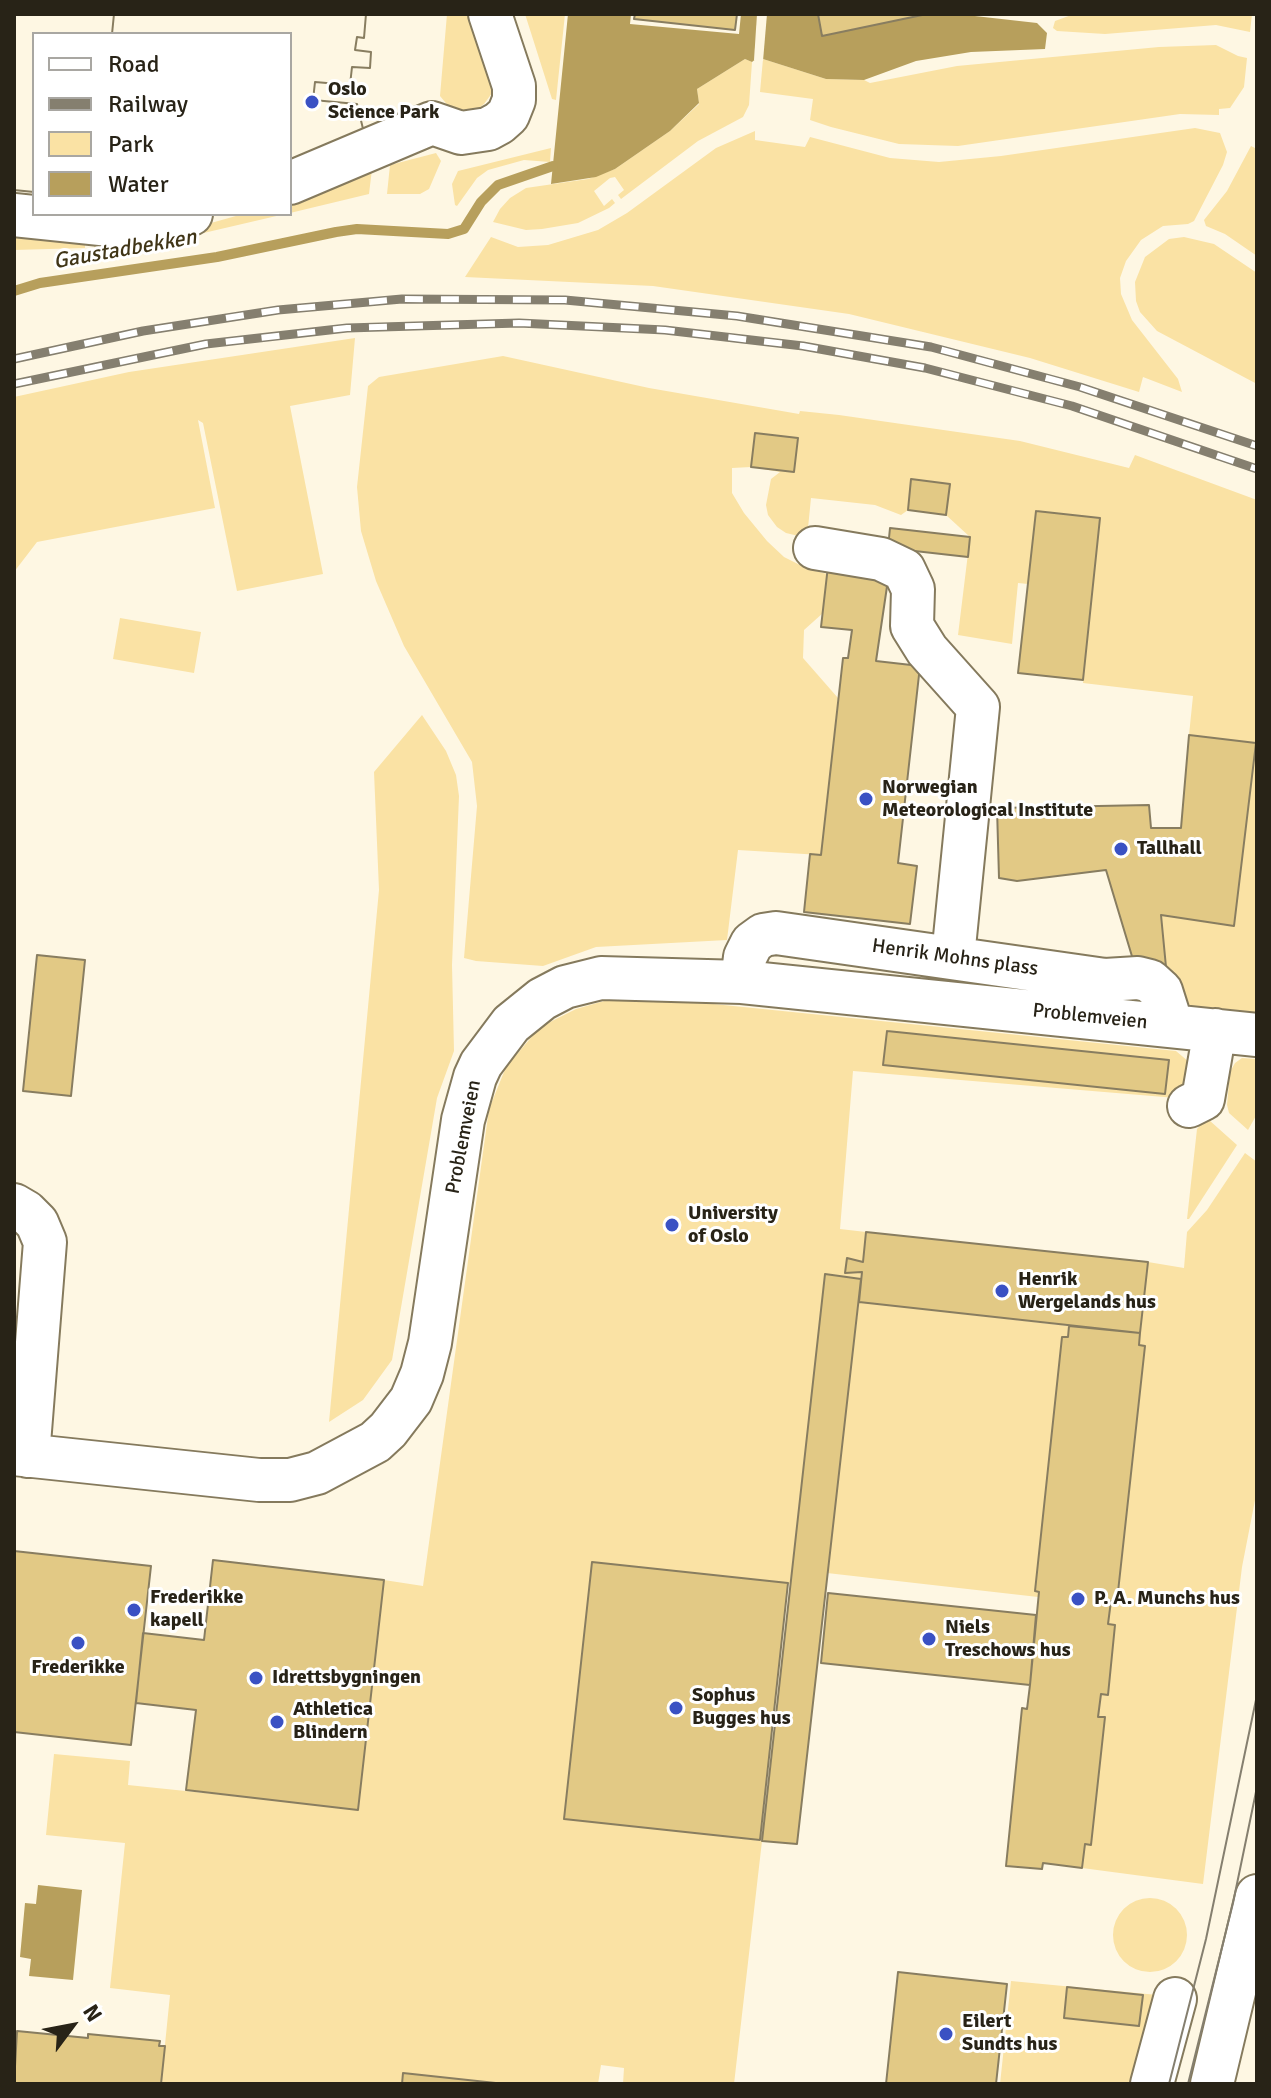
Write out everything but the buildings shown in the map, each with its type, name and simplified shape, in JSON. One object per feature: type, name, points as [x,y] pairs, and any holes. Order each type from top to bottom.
[{"type":"street","points":[[292,182],[432,123],[461,133],[488,129],[499,123],[508,115],[514,100],[514,86],[490,14]]},
{"type":"street","points":[[14,215],[120,226],[183,216]]},
{"type":"street","points":[[815,548],[881,559],[904,570],[913,589],[912,626],[927,650],[978,707],[953,957]]},
{"type":"street","name":"Henrik Mohns plass","points":[[742,982],[745,957],[752,943],[763,935],[776,933],[1105,980],[1126,977],[1150,981],[1161,991],[1172,1026]]},
{"type":"street","name":"Problemveien","points":[[21,1455],[259,1480],[290,1480],[317,1473],[375,1442],[411,1400],[422,1374],[430,1343],[463,1120],[481,1064],[511,1024],[565,987],[601,978],[742,982],[1257,1035]]},
{"type":"street","points":[[1189,1106],[1203,1099],[1215,1030]]},
{"type":"street","points":[[14,1205],[37,1223],[45,1242],[21,1455]]},
{"type":"street","points":[[1212,2084],[1257,1896]]},
{"type":"street","points":[[1152,2084],[1175,1999]]},
{"type":"green space","points":[[447,14],[471,14],[495,89],[472,114],[450,108],[440,96]]},
{"type":"green space","points":[[525,14],[565,14],[556,100],[552,99]]},
{"type":"green space","points":[[1074,14],[1252,14],[1250,32],[1216,25],[1105,34],[1057,31],[1053,28],[1055,21]]},
{"type":"green space","points":[[1216,45],[1247,58],[1244,87],[1230,108],[1219,109],[1219,115],[1180,114],[958,146],[899,144],[831,127],[810,120],[813,99],[760,92],[763,59],[826,79],[864,80],[870,83],[957,66],[1159,47]]},
{"type":"green space","points":[[745,59],[752,62],[749,105],[743,117],[698,141],[621,199],[618,195],[624,190],[615,177],[610,178],[594,191],[604,206],[612,199],[615,203],[609,208],[578,223],[542,229],[526,230],[493,222],[510,198],[526,188],[588,179],[615,169],[670,131],[699,104],[697,89]]},
{"type":"green space","points":[[1195,128],[1220,133],[1227,152],[1223,165],[1194,221],[1163,226],[1141,240],[1126,261],[1120,278],[1121,294],[1132,320],[1178,379],[1182,392],[1143,377],[1139,392],[1030,358],[849,314],[653,286],[465,277],[491,237],[518,247],[548,245],[598,230],[627,213],[716,148],[755,131],[755,140],[805,147],[810,137],[890,158],[939,162]]},
{"type":"green space","points":[[1251,146],[1257,149],[1257,256],[1225,234],[1206,226],[1204,220],[1227,191]]},
{"type":"green space","points":[[551,148],[550,162],[524,160],[488,170],[477,178],[455,205],[452,184],[458,171]]},
{"type":"green space","points":[[436,153],[441,161],[429,189],[420,194],[387,194],[390,165]]},
{"type":"green space","points":[[372,169],[369,194],[292,213],[292,195]]},
{"type":"green space","points":[[236,216],[276,216],[165,242],[94,249],[94,242],[179,232]]},
{"type":"green space","points":[[14,234],[85,242],[85,248],[14,250]]},
{"type":"green space","points":[[1184,237],[1214,244],[1257,273],[1257,384],[1157,331],[1140,312],[1135,282],[1145,257],[1169,239]]},
{"type":"green space","points":[[355,338],[350,395],[290,406],[323,574],[237,591],[203,423],[198,420],[215,508],[37,542],[14,572],[14,397],[129,372]]},
{"type":"green space","points":[[503,356],[649,388],[799,414],[800,411],[839,415],[1020,441],[1129,468],[1135,455],[1257,500],[1257,1013],[1189,1006],[1178,981],[1166,971],[1161,915],[1234,926],[1256,744],[1189,735],[1193,696],[1083,683],[1100,518],[1036,511],[1028,584],[1018,583],[1012,644],[958,635],[970,537],[946,515],[949,484],[912,480],[908,510],[901,515],[875,505],[811,498],[807,538],[786,533],[768,515],[766,505],[771,479],[780,472],[751,467],[732,468],[732,493],[744,513],[784,557],[827,574],[823,613],[804,630],[803,658],[838,698],[821,855],[738,850],[727,940],[596,947],[543,966],[464,958],[477,806],[472,762],[404,646],[376,581],[361,531],[357,487],[368,386],[379,377]]},
{"type":"green space","points":[[120,618],[201,632],[194,673],[113,659]]},
{"type":"green space","points":[[422,715],[446,751],[456,775],[459,796],[452,965],[454,1051],[437,1098],[392,1360],[363,1400],[329,1422],[379,890],[374,772]]},
{"type":"green space","points":[[625,995],[1176,1051],[1189,1062],[1193,1075],[1176,1098],[853,1071],[840,1229],[866,1232],[861,1279],[825,1275],[790,1584],[593,1562],[564,1818],[762,1841],[734,2084],[623,2084],[624,2068],[601,2065],[598,2084],[506,2084],[404,2073],[402,2084],[161,2084],[170,1995],[110,1988],[125,1843],[46,1835],[54,1754],[130,1761],[128,1785],[358,1809],[384,1580],[423,1586],[489,1109],[506,1067],[540,1027],[576,1009]]},
{"type":"green space","points":[[1242,1058],[1257,1059],[1257,1114],[1248,1130],[1229,1113],[1227,1105],[1230,1072]]},
{"type":"green space","points":[[1209,1120],[1237,1145],[1187,1219],[1197,1129]]},
{"type":"green space","points":[[1245,1153],[1257,1162],[1257,1490],[1242,1567],[1203,1884],[1082,1868],[1085,1844],[1091,1844],[1105,1718],[1098,1717],[1101,1694],[1108,1694],[1115,1625],[1108,1624],[1111,1601],[1117,1601],[1145,1346],[1139,1345],[1148,1262],[1184,1268],[1187,1232],[1207,1210]]},
{"type":"green space","points":[[859,1302],[1069,1326],[1068,1337],[1062,1337],[1035,1591],[1039,1592],[1038,1597],[827,1573]]},
{"type":"green space","points":[[1143,1898],[1157,1898],[1171,1904],[1181,1914],[1187,1935],[1181,1956],[1171,1966],[1157,1972],[1143,1972],[1129,1966],[1119,1956],[1113,1942],[1113,1928],[1119,1914],[1129,1904]]},
{"type":"green space","points":[[1011,1981],[1168,1996],[1142,2084],[1000,2084]]},
{"type":"water","points":[[568,14],[631,14],[630,24],[739,34],[741,14],[812,14],[818,15],[823,36],[927,14],[957,14],[1037,23],[1047,33],[1045,49],[971,52],[916,61],[864,80],[826,79],[763,59],[757,58],[752,62],[745,59],[697,89],[699,103],[670,131],[615,169],[596,177],[551,184]]},
{"type":"water","points":[[38,1885],[82,1890],[73,1980],[29,1976],[31,1959],[20,1957],[25,1903],[36,1904]]},
{"type":"pier","points":[[757,14],[767,14],[763,61],[754,60]]},
{"type":"waterway","name":"Gaustadbekken","points":[[14,291],[40,283],[217,257],[357,229],[448,234],[464,229],[481,202],[498,185],[553,166]]},
{"type":"tram line","points":[[1169,2084],[1206,1939],[1257,1695]]},
{"type":"tram line","points":[[1188,2084],[1233,1903],[1257,1787]]},
{"type":"railway","points":[[14,359],[143,331],[278,310],[402,299],[565,300],[737,316],[931,347],[1080,387],[1257,446]]},
{"type":"railway","points":[[14,384],[206,344],[347,328],[519,323],[665,330],[803,346],[925,368],[1072,406],[1257,469]]},
{"type":"place","name":"Oslo Science Park","points":[[312,102]]},
{"type":"place","name":"Norwegian Meteorological Institute","points":[[866,799]]},
{"type":"place","name":"Tallhall","points":[[1121,849]]},
{"type":"place","name":"University of Oslo","points":[[672,1225]]},
{"type":"place","name":"Henrik Wergelands hus","points":[[1002,1291]]},
{"type":"place","name":"P. A. Munchs hus","points":[[1078,1599]]},
{"type":"place","name":"Frederikke kapell","points":[[134,1610]]},
{"type":"place","name":"Niels Treschows hus","points":[[929,1639]]},
{"type":"place","name":"Frederikke","points":[[78,1643]]},
{"type":"place","name":"Idrettsbygningen","points":[[256,1678]]},
{"type":"place","name":"Sophus Bugges hus","points":[[676,1708]]},
{"type":"place","name":"Athletica Blindern","points":[[277,1722]]},
{"type":"place","name":"Eilert Sundts hus","points":[[946,2034]]}]
